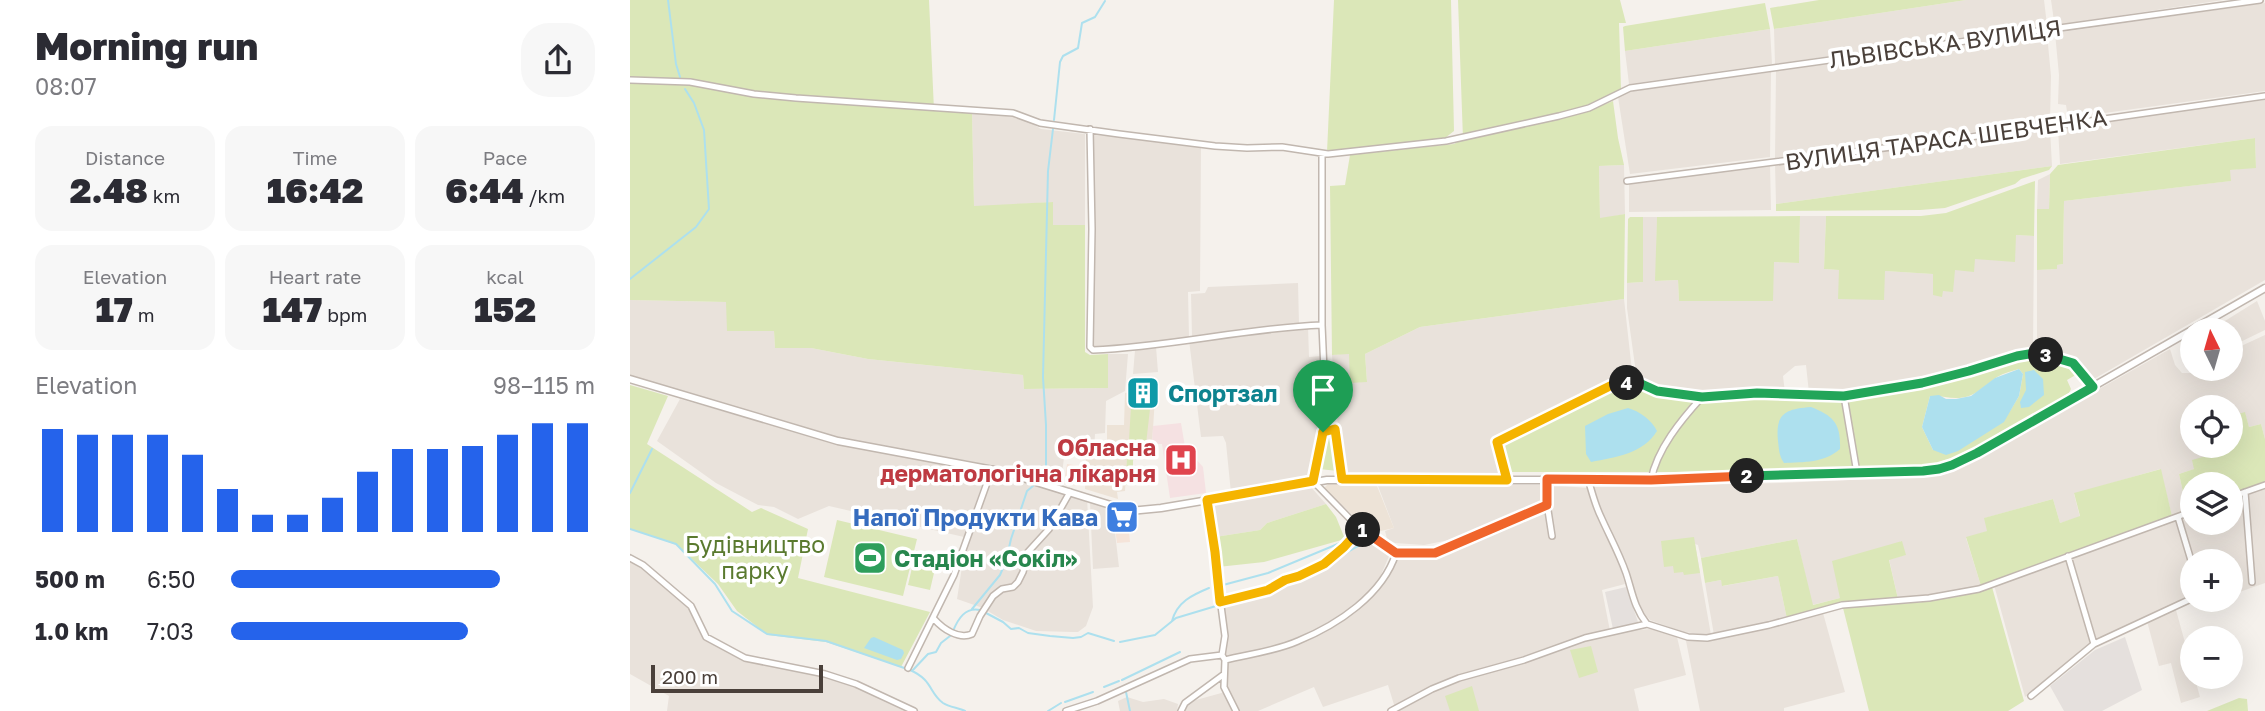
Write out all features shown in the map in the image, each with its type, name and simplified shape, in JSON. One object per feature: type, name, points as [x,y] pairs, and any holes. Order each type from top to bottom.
[{"type":"street","name":"ЛЬВІВСЬКА ВУЛИЦЯ","points":[[630,80],[691,82],[754,94],[796,98],[1013,113],[1040,123],[1189,143],[1247,148],[1282,147],[1322,154],[1446,141],[1582,110],[1630,88],[2260,0]]},
{"type":"street","name":"ВУЛИЦЯ ТАРАСА ШЕВЧЕНКА","points":[[1627,181],[2265,96]]},
{"type":"street","points":[[1090,129],[1090,347],[1130,349],[1279,327],[1322,325]]},
{"type":"street","points":[[1313,481],[1323,432],[1325,394],[1322,325],[1322,154]]},
{"type":"street","points":[[630,379],[838,441],[992,469],[1130,510],[1147,510],[1313,481],[1342,479],[1651,480],[1923,471],[1952,465],[2265,288]]},
{"type":"street","points":[[1507,480],[1497,442],[1610,386],[1635,381],[1657,391],[1702,397],[1757,393],[1844,396],[1922,383],[2035,353],[2056,356],[2073,363],[2093,387]]},
{"type":"street","points":[[1844,396],[1857,473]]},
{"type":"street","points":[[1651,480],[1654,464],[1685,415],[1702,397]]},
{"type":"street","points":[[1323,432],[1335,429],[1342,479]]},
{"type":"street","points":[[908,668],[934,619],[962,554],[992,469]]},
{"type":"street","points":[[1547,479],[1547,505],[1552,536]]},
{"type":"street","points":[[1588,480],[1600,516],[1627,575],[1636,606],[1647,624]]},
{"type":"street","points":[[1313,481],[1361,528],[1396,553],[1435,553],[1547,505]]},
{"type":"street","points":[[2252,582],[2245,492],[2265,485]]},
{"type":"street","points":[[934,619],[942,627],[959,636],[972,634],[993,596],[1018,582],[1028,552],[1049,529],[1070,492]]},
{"type":"street","points":[[1207,500],[1225,636],[1224,687],[1236,711]]},
{"type":"street","points":[[1393,711],[1432,689],[1459,678],[1524,660],[1585,638],[1647,624],[1688,637],[1707,638],[1842,605],[1928,598],[1979,589],[2178,517],[2188,549]]},
{"type":"street","points":[[1220,602],[1268,590],[1324,564],[1361,528]]},
{"type":"street","points":[[1066,711],[1117,692],[1190,659],[1224,658],[1297,642],[1342,617],[1369,598],[1392,566],[1396,553]]},
{"type":"street","points":[[2068,556],[2094,643]]},
{"type":"street","points":[[630,558],[643,565],[691,606],[706,637],[746,658],[825,674],[914,711]]},
{"type":"street","points":[[2031,695],[2094,643],[2180,604]]},
{"type":"street","points":[[1181,711],[1185,702],[1223,675]]},
{"type":"shaded area","points":[[1966,0],[2044,0],[2047,25],[1775,64],[1774,29]]},
{"type":"shaded area","points":[[2051,0],[2223,0],[2057,25]]},
{"type":"shaded area","points":[[2265,3],[2265,91],[2068,118],[2066,105],[2058,104],[2059,75],[2055,33]]},
{"type":"shaded area","points":[[1770,29],[1772,64],[1629,84],[1625,51]]},
{"type":"shaded area","points":[[2047,34],[2051,76],[2050,122],[1775,158],[1776,71]]},
{"type":"shaded area","points":[[1771,72],[1770,157],[1630,174],[1618,97],[1633,91]]},
{"type":"shaded area","points":[[2265,100],[2265,280],[2199,318],[2180,318],[2180,329],[2094,379],[2080,362],[2037,352],[2037,270],[2056,269],[2057,265],[2063,264],[2064,201],[2230,181],[2230,170],[2256,167],[2255,138],[2060,164],[2058,128]]},
{"type":"shaded area","points":[[972,112],[1023,118],[1041,129],[1085,134],[1085,225],[1053,225],[1053,202],[974,207]]},
{"type":"shaded area","points":[[2050,129],[2052,166],[1776,204],[1775,164]]},
{"type":"shaded area","points":[[1092,135],[1201,146],[1200,291],[1188,292],[1189,337],[1130,346],[1092,346]]},
{"type":"shaded area","points":[[1624,165],[1625,214],[1600,219],[1599,166]]},
{"type":"shaded area","points":[[1770,165],[1771,210],[1629,212],[1629,182]]},
{"type":"shaded area","points":[[2050,174],[2049,209],[2037,209],[2038,180]]},
{"type":"shaded area","points":[[1800,216],[1826,216],[1824,269],[1839,270],[1839,299],[1885,271],[1934,274],[1943,291],[1954,270],[2016,235],[2034,236],[2033,351],[1924,380],[1847,394],[1809,393],[1806,365],[1795,366],[1783,376],[1785,393],[1702,395],[1661,389],[1637,380],[1627,308],[1627,283],[1643,282],[1643,217],[1657,217],[1656,281],[1678,280],[1679,301],[1773,262],[1799,263]]},
{"type":"shaded area","points":[[1298,283],[1299,324],[1192,336],[1191,294],[1205,293],[1208,287]]},
{"type":"shaded area","points":[[1624,299],[1633,380],[1612,384],[1498,439],[1504,475],[1342,475],[1332,355],[1349,353],[1367,381],[1365,354],[1420,327]]},
{"type":"shaded area","points":[[630,300],[726,302],[774,330],[775,348],[811,348],[868,359],[1023,375],[1024,389],[1108,388],[1108,354],[1128,354],[1125,391],[1106,401],[1105,433],[1095,434],[1094,450],[1065,450],[1061,481],[1020,468],[1007,470],[841,438],[630,375]]},
{"type":"shaded area","points":[[2257,301],[2265,321],[2265,330],[2244,340],[2244,318],[2230,318]]},
{"type":"shaded area","points":[[1308,327],[1309,357],[1321,356],[1323,393],[1321,432],[1311,477],[1231,493],[1223,436],[1201,437],[1189,340]]},
{"type":"shaded area","points":[[2265,335],[2265,439],[2261,424],[2249,427],[2243,413],[2243,395],[2180,395],[2180,458],[2208,458],[2195,469],[2180,472],[2180,513],[2172,516],[2160,469],[2074,494],[2080,517],[2060,523],[2053,499],[1985,518],[1988,531],[1966,538],[1981,586],[1898,599],[1889,559],[1905,555],[1901,541],[1840,598],[1812,605],[1797,539],[1701,558],[1698,545],[1695,544],[1711,635],[1683,632],[1650,620],[1640,608],[1627,569],[1601,514],[1593,487],[1780,483],[1938,474],[1988,452],[2170,349],[2175,365],[2180,371],[2180,382],[2244,382],[2244,345]]},
{"type":"shaded area","points":[[1156,347],[1158,372],[1133,374],[1135,350]]},
{"type":"shaded area","points":[[1156,382],[1152,444],[1128,446],[1125,491],[1117,492],[1118,499],[1085,489],[1086,460],[1092,452],[1107,451],[1107,425],[1124,425],[1125,393],[1130,392],[1130,383]]},
{"type":"shaded area","points":[[680,399],[842,445],[982,470],[984,479],[964,537],[829,506],[798,519],[774,507],[758,505],[716,483],[657,441]]},
{"type":"shaded area","name":"Обласна дерматологічна лікарня","points":[[1181,423],[1185,447],[1203,467],[1206,493],[1170,498],[1162,444],[1152,444],[1153,426]]},
{"type":"shaded area","points":[[1067,464],[1080,466],[1080,486],[1064,484]]},
{"type":"shaded area","points":[[994,470],[1067,492],[1048,527],[1027,552],[1014,584],[1004,587],[983,608],[957,599],[964,554]]},
{"type":"shaded area","points":[[1328,484],[1377,486],[1394,528],[1372,533],[1324,488]]},
{"type":"shaded area","points":[[1543,485],[1543,502],[1459,538],[1424,545],[1395,543],[1387,539],[1385,531],[1394,528],[1378,486]]},
{"type":"shaded area","points":[[1549,485],[1588,488],[1619,563],[1625,584],[1602,590],[1610,631],[1603,633],[1651,629],[1677,637],[1686,675],[1634,689],[1639,711],[1391,711],[1395,708],[1388,685],[1323,707],[1314,687],[1258,711],[1238,711],[1226,685],[1227,661],[1297,644],[1370,599],[1378,589],[1393,555],[1433,555],[1546,507]]},
{"type":"shaded area","points":[[1310,486],[1326,504],[1267,523],[1260,530],[1215,537],[1210,505]]},
{"type":"shaded area","points":[[2265,487],[2265,583],[2243,591],[2243,549],[2189,549],[2185,535],[2243,535],[2243,495]]},
{"type":"shaded area","points":[[1071,493],[1087,498],[1093,607],[1086,626],[1078,632],[1036,631],[1003,620],[986,610],[1000,592],[1013,589],[1030,553]]},
{"type":"shaded area","points":[[1090,502],[1112,507],[1119,567],[1093,569]]},
{"type":"shaded area","points":[[1112,507],[1127,511],[1130,542],[1117,543]]},
{"type":"shaded area","points":[[2177,519],[2186,549],[2180,549],[2180,603],[2097,640],[2070,557]]},
{"type":"shaded area","points":[[1361,531],[1390,554],[1368,597],[1340,616],[1293,641],[1234,656],[1224,655],[1222,603],[1322,567]]},
{"type":"shaded area","points":[[2067,558],[2094,642],[2025,697],[1994,585]]},
{"type":"shaded area","points":[[630,560],[687,605],[703,634],[741,658],[817,674],[856,686],[910,711],[667,711],[669,696],[630,674]]},
{"type":"shaded area","points":[[1778,576],[1787,619],[1714,635],[1705,583],[1721,580],[1723,586]]},
{"type":"shaded area","points":[[1626,587],[1638,622],[1613,629],[1605,592]]},
{"type":"shaded area","points":[[2176,610],[2180,626],[2180,689],[2198,689],[2200,697],[2181,703],[2171,663],[2159,666],[2147,621]]},
{"type":"shaded area","points":[[1823,613],[1845,692],[1784,708],[1784,711],[1700,711],[1685,636],[1704,639]]},
{"type":"shaded area","points":[[2125,637],[2142,690],[2102,711],[2064,711],[2050,686],[2095,650]]},
{"type":"shaded area","points":[[1225,692],[1234,711],[1181,711],[1185,703]]},
{"type":"shaded area","points":[[1127,697],[1143,702],[1164,699],[1178,704],[1177,711],[1120,711],[1118,701]]},
{"type":"green space","points":[[630,0],[929,0],[934,110],[972,112],[974,206],[1053,202],[1053,225],[1085,225],[1085,352],[1090,355],[1108,354],[1108,388],[1024,389],[1023,375],[868,359],[811,348],[775,348],[774,331],[727,331],[726,302],[630,300]]},
{"type":"green space","points":[[1334,0],[1451,0],[1454,131],[1445,138],[1327,152]]},
{"type":"green space","points":[[1458,0],[1620,0],[1626,23],[1619,23],[1621,89],[1583,107],[1584,113],[1613,101],[1624,165],[1599,166],[1600,218],[1625,214],[1624,299],[1420,327],[1365,354],[1367,382],[1350,383],[1349,354],[1332,355],[1330,186],[1345,185],[1350,155],[1454,144],[1463,139]]},
{"type":"green space","points":[[1819,0],[1966,0],[1774,29],[1770,8]]},
{"type":"green space","points":[[1765,3],[1770,29],[1625,51],[1625,26]]},
{"type":"green space","points":[[2255,138],[2256,168],[2230,170],[2231,181],[2064,201],[2063,264],[2057,265],[2057,269],[2037,270],[2037,209],[2049,209],[2050,174],[2058,165]]},
{"type":"green space","points":[[2052,166],[2049,170],[2021,179],[2015,184],[1945,208],[1776,211],[1776,204]]},
{"type":"green space","points":[[2035,181],[2034,236],[2016,235],[2015,262],[1975,259],[1974,272],[1955,270],[1953,292],[1943,291],[1942,297],[1933,295],[1933,274],[1885,271],[1884,300],[1838,299],[1839,270],[1824,269],[1826,216],[1921,216],[1946,213]]},
{"type":"green space","points":[[1800,216],[1799,263],[1774,262],[1773,301],[1679,301],[1678,280],[1655,281],[1657,217]]},
{"type":"green space","points":[[1630,217],[1643,217],[1643,282],[1627,283]]},
{"type":"green space","points":[[2025,358],[2060,360],[2079,373],[2067,380],[2071,389],[2069,393],[1952,461],[1922,468],[1509,472],[1503,447],[1507,440],[1614,388],[1636,384],[1705,399],[1849,397],[1922,386]],"holes":[[[2019,369],[2023,374],[2019,396],[2010,411],[1933,450],[1922,427],[1930,396],[1969,396],[2005,373]]]},
{"type":"green space","name":"Будівництво парку","points":[[630,385],[668,396],[647,444],[752,512],[761,508],[808,529],[798,578],[930,612],[901,667],[826,642],[768,635],[737,611],[718,584],[677,545],[630,529]]},
{"type":"green space","points":[[1146,403],[1150,409],[1146,444],[1149,444],[1149,450],[1143,449],[1135,454],[1133,485],[1125,485],[1128,446],[1133,445],[1129,440],[1131,406]]},
{"type":"green space","points":[[2243,413],[2249,427],[2261,424],[2265,439],[2265,483],[2243,491],[2243,472],[2185,472],[2194,469],[2192,460],[2199,458],[2243,458]]},
{"type":"green space","points":[[1334,434],[1338,471],[1319,469],[1326,436]]},
{"type":"green space","points":[[2161,469],[2172,516],[1981,586],[1966,537],[1987,531],[1984,518],[2053,499],[2060,523],[2080,516],[2074,493]]},
{"type":"green space","points":[[1326,504],[1336,517],[1345,539],[1264,562],[1218,567],[1215,537],[1260,530],[1267,523]]},
{"type":"green space","name":"Стадіон «Сокіл»","points":[[837,520],[917,539],[903,596],[824,577]]},
{"type":"green space","points":[[1694,537],[1700,573],[1684,575],[1683,572],[1674,573],[1673,566],[1664,567],[1661,541]]},
{"type":"green space","points":[[1797,539],[1813,605],[1840,598],[1832,561],[1902,541],[1906,555],[1889,560],[1898,599],[1843,603],[1787,619],[1778,576],[1722,586],[1721,580],[1705,583],[1701,558]]},
{"type":"green space","points":[[916,550],[938,556],[930,590],[908,585]]},
{"type":"green space","points":[[1992,587],[2024,701],[2008,711],[1869,711],[1843,608],[1937,600]]},
{"type":"green space","points":[[1591,646],[1598,672],[1579,678],[1570,650]]},
{"type":"green space","points":[[1472,686],[1479,711],[1450,711],[1445,696]]},
{"type":"green space","points":[[2239,698],[2247,699],[2248,711],[2207,711]]},
{"type":"water","points":[[2019,369],[2023,374],[2019,396],[2004,422],[1958,451],[1946,455],[1933,450],[1922,427],[1930,396],[1956,399],[1971,396],[1995,378]]},
{"type":"water","points":[[2034,370],[2043,379],[2044,395],[2029,407],[2021,408],[2020,402],[2026,390],[2025,372]]},
{"type":"water","points":[[1811,407],[1834,422],[1839,433],[1840,449],[1821,459],[1784,463],[1780,455],[1778,424],[1789,411]]},
{"type":"water","points":[[1628,408],[1645,416],[1657,431],[1637,450],[1591,462],[1586,454],[1585,426],[1608,414]]},
{"type":"water","points":[[874,637],[903,650],[901,659],[864,648]]},
{"type":"waterway","points":[[668,0],[680,77]]},
{"type":"waterway","points":[[1054,120],[1060,62],[1063,56],[1078,48],[1082,23],[1095,17],[1105,1]]},
{"type":"waterway","points":[[630,279],[696,227],[709,209],[704,130],[694,103],[685,89]]},
{"type":"waterway","points":[[1044,479],[1046,425],[1043,377],[1048,171],[1053,129]]},
{"type":"waterway","points":[[630,493],[652,449]]},
{"type":"waterway","points":[[972,609],[1000,575],[1027,491],[1033,486]]},
{"type":"waterway","points":[[630,529],[676,544],[715,584],[732,611],[767,634],[826,641],[910,670],[923,678],[943,703],[965,711]]},
{"type":"waterway","points":[[1223,585],[1268,573],[1345,541]]},
{"type":"waterway","points":[[1332,561],[1367,541]]},
{"type":"waterway","points":[[1275,589],[1292,581]]},
{"type":"waterway","points":[[1172,621],[1181,604],[1209,588]]},
{"type":"waterway","points":[[1224,604],[1267,593]]},
{"type":"waterway","points":[[1120,642],[1155,635],[1176,618],[1216,606]]},
{"type":"waterway","points":[[953,631],[966,612],[980,610]]},
{"type":"waterway","points":[[986,613],[1011,629],[1019,628],[1028,633],[1073,638],[1088,633],[1114,641]]},
{"type":"waterway","points":[[912,671],[928,654],[936,652],[941,643],[950,636]]},
{"type":"waterway","points":[[1122,680],[1180,652]]},
{"type":"waterway","points":[[1104,687],[1119,681]]},
{"type":"waterway","points":[[1065,702],[1093,692]]},
{"type":"waterway","points":[[1126,692],[1130,711]]},
{"type":"waterway","points":[[1048,711],[1061,703]]},
{"type":"place","name":"Спортзал","points":[[1143,393]]},
{"type":"place","name":"Обласна дерматологічна лікарня","points":[[1181,460]]},
{"type":"place","name":"Напої Продукти Кава","points":[[1122,517]]},
{"type":"place","name":"Стадіон «Сокіл»","points":[[870,558]]},
{"type":"route","points":[[2035,353],[2056,356],[2073,363],[2093,387],[1977,453],[1939,469],[1651,480],[1547,479],[1547,505],[1435,553],[1396,553],[1361,528],[1324,564],[1268,590],[1220,602],[1207,500],[1313,481],[1323,432],[1335,429],[1342,479],[1507,480],[1497,442],[1610,386],[1635,381],[1657,391],[1702,397],[1757,393],[1844,396],[1922,383],[2035,353]]}]
